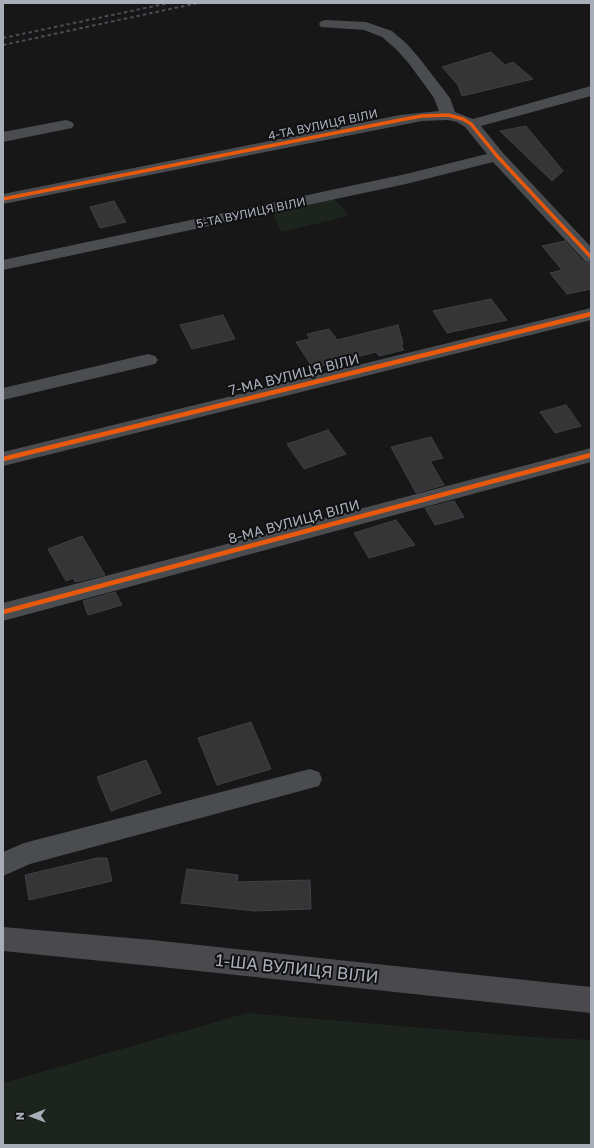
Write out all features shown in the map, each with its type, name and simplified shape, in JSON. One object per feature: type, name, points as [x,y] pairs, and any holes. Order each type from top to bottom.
[{"type":"main road","name":"1-ША ВУЛИЦЯ ВІЛИ","points":[[3,939],[160,954],[591,1000]]},
{"type":"street","points":[[326,24],[366,26],[386,34],[402,47],[415,62],[442,98],[448,115]]},
{"type":"street","points":[[471,124],[591,92]]},
{"type":"street","name":"4-ТА ВУЛИЦЯ ВІЛИ","points":[[3,199],[400,120],[422,116],[448,115],[463,119],[471,124],[497,156],[591,257]]},
{"type":"street","points":[[3,137],[66,125]]},
{"type":"street","name":"5-ТА ВУЛИЦЯ ВІЛИ","points":[[3,265],[406,180],[497,156]]},
{"type":"street","name":"7-МА ВУЛИЦЯ ВІЛИ","points":[[3,459],[591,314]]},
{"type":"street","points":[[3,394],[148,360]]},
{"type":"street","name":"8-МА ВУЛИЦЯ ВІЛИ","points":[[3,612],[591,455]]},
{"type":"street","points":[[3,865],[24,854],[310,779]]},
{"type":"shaded area","points":[[334,198],[349,216],[281,232],[272,211]]},
{"type":"shaded area","points":[[247,1013],[533,1037],[591,1040],[591,1145],[3,1145],[3,1083]]},
{"type":"building","points":[[491,52],[505,65],[513,62],[533,79],[462,96],[458,85],[442,67]]},
{"type":"building","points":[[526,126],[563,171],[552,181],[500,131]]},
{"type":"building","points":[[114,201],[126,222],[100,228],[90,207]]},
{"type":"building","points":[[565,241],[584,262],[591,263],[591,289],[567,294],[550,273],[562,270],[542,246]]},
{"type":"building","points":[[491,299],[507,320],[447,333],[433,311]]},
{"type":"building","points":[[223,315],[235,339],[192,349],[180,325]]},
{"type":"building","points":[[398,325],[403,344],[401,345],[404,350],[379,356],[376,352],[313,368],[296,342],[310,339],[307,334],[329,329],[337,340]]},
{"type":"building","points":[[566,405],[581,426],[555,433],[540,412]]},
{"type":"building","points":[[328,430],[346,454],[304,469],[287,444]]},
{"type":"building","points":[[431,437],[443,458],[430,461],[444,485],[416,493],[391,447]]},
{"type":"building","points":[[454,501],[464,517],[435,525],[425,508]]},
{"type":"building","points":[[396,520],[415,545],[369,558],[354,533]]},
{"type":"building","points":[[82,536],[105,575],[75,582],[73,578],[66,581],[48,549]]},
{"type":"building","points":[[115,592],[122,605],[88,615],[83,601]]},
{"type":"building","points":[[251,722],[271,769],[217,785],[198,738]]},
{"type":"building","points":[[146,760],[161,793],[111,811],[97,777]]},
{"type":"building","points":[[97,858],[107,858],[112,881],[29,900],[25,875]]},
{"type":"building","points":[[187,869],[238,875],[237,882],[310,880],[311,909],[255,911],[181,903]]},
{"type":"railway","points":[[3,38],[169,3]]},
{"type":"railway","points":[[3,45],[198,3]]},
{"type":"cycle path","points":[[3,199],[400,120],[422,116],[448,115],[463,119],[471,124],[497,156],[591,257]]},
{"type":"cycle path","points":[[3,459],[591,314]]},
{"type":"cycle path","points":[[3,612],[591,455]]}]
